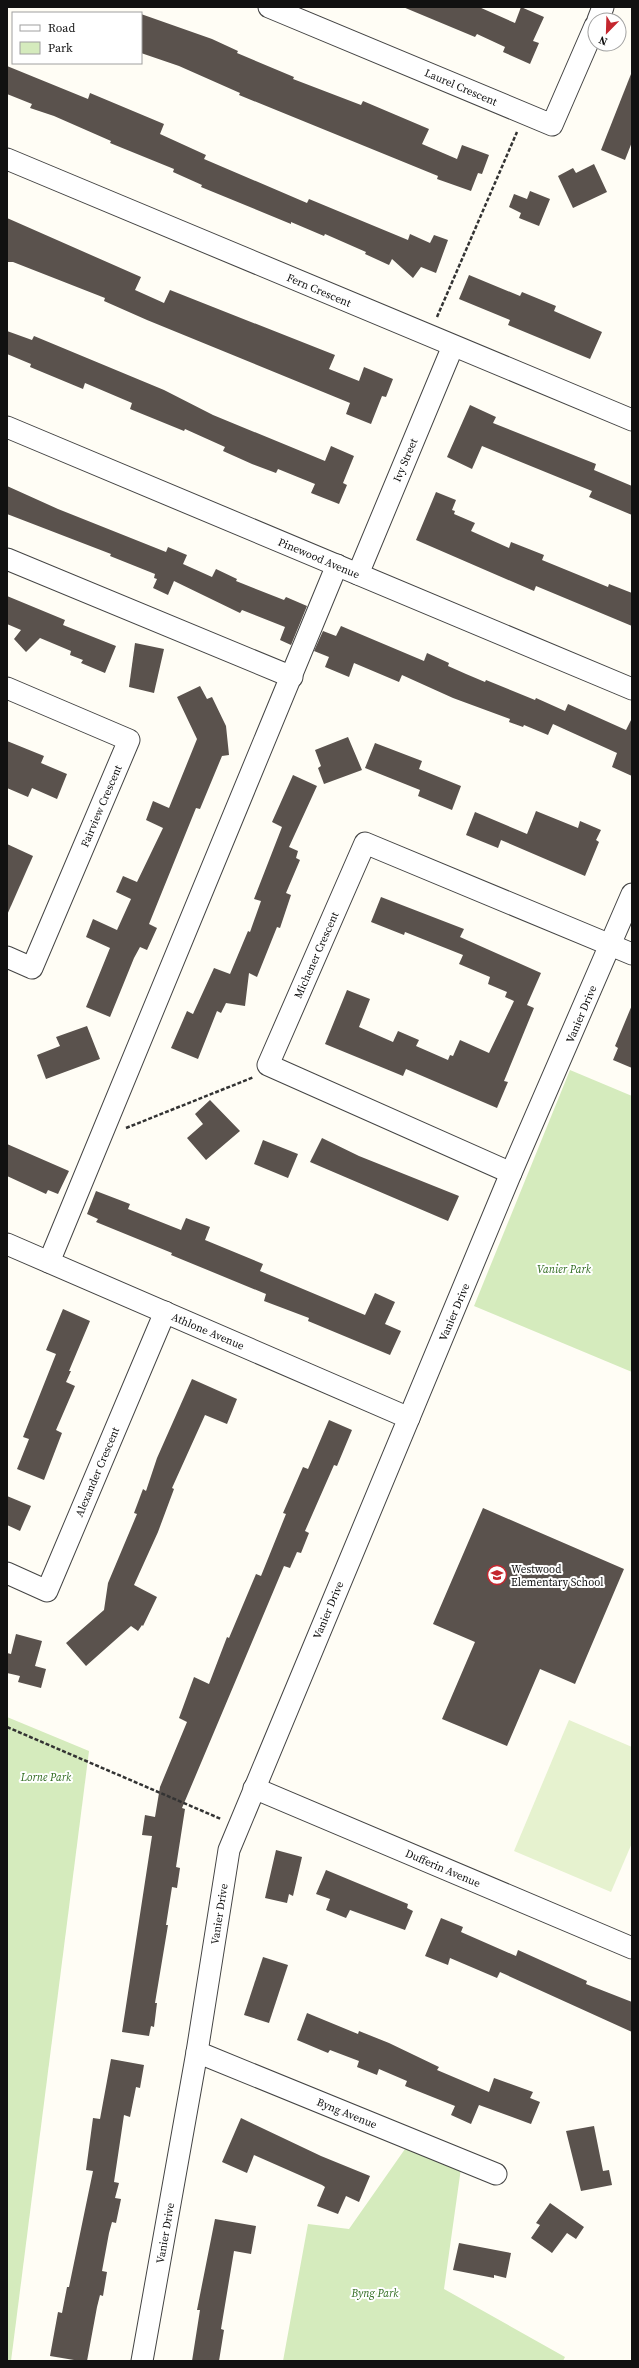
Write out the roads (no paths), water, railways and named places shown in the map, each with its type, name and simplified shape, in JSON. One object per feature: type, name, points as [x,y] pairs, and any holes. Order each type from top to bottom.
[{"type":"street","name":"Laurel Crescent","points":[[269,7],[552,125],[587,44]]},
{"type":"street","name":"Fern Crescent","points":[[7,159],[632,420]]},
{"type":"street","name":"Ivy Street","points":[[358,574],[453,346]]},
{"type":"street","name":"Pinewood Avenue","points":[[7,427],[632,689]]},
{"type":"street","points":[[7,558],[292,677]]},
{"type":"street","points":[[48,1262],[292,677],[336,565]]},
{"type":"street","name":"Fairview Crescent","points":[[7,688],[129,740],[32,968],[7,957]]},
{"type":"street","name":"Michener Crescent","points":[[511,1173],[268,1066],[365,843],[610,945]]},
{"type":"street","name":"Vanier Drive","points":[[142,2361],[197,2052],[229,1850],[511,1173],[632,894]]},
{"type":"street","points":[[610,945],[632,954]]},
{"type":"street","name":"Athlone Avenue","points":[[7,1244],[409,1418]]},
{"type":"street","name":"Alexander Crescent","points":[[7,1574],[47,1591],[165,1312]]},
{"type":"street","name":"Dufferin Avenue","points":[[254,1788],[632,1948]]},
{"type":"street","name":"Byng Avenue","points":[[197,2052],[496,2174]]},
{"type":"place","name":"Westwood Elementary School","points":[[497,1575]]},
{"type":"park label","name":"Vanier Park","points":[[564,1269]]},
{"type":"park label","name":"Lorne Park","points":[[46,1777]]},
{"type":"park label","name":"Byng Park","points":[[375,2293]]}]
